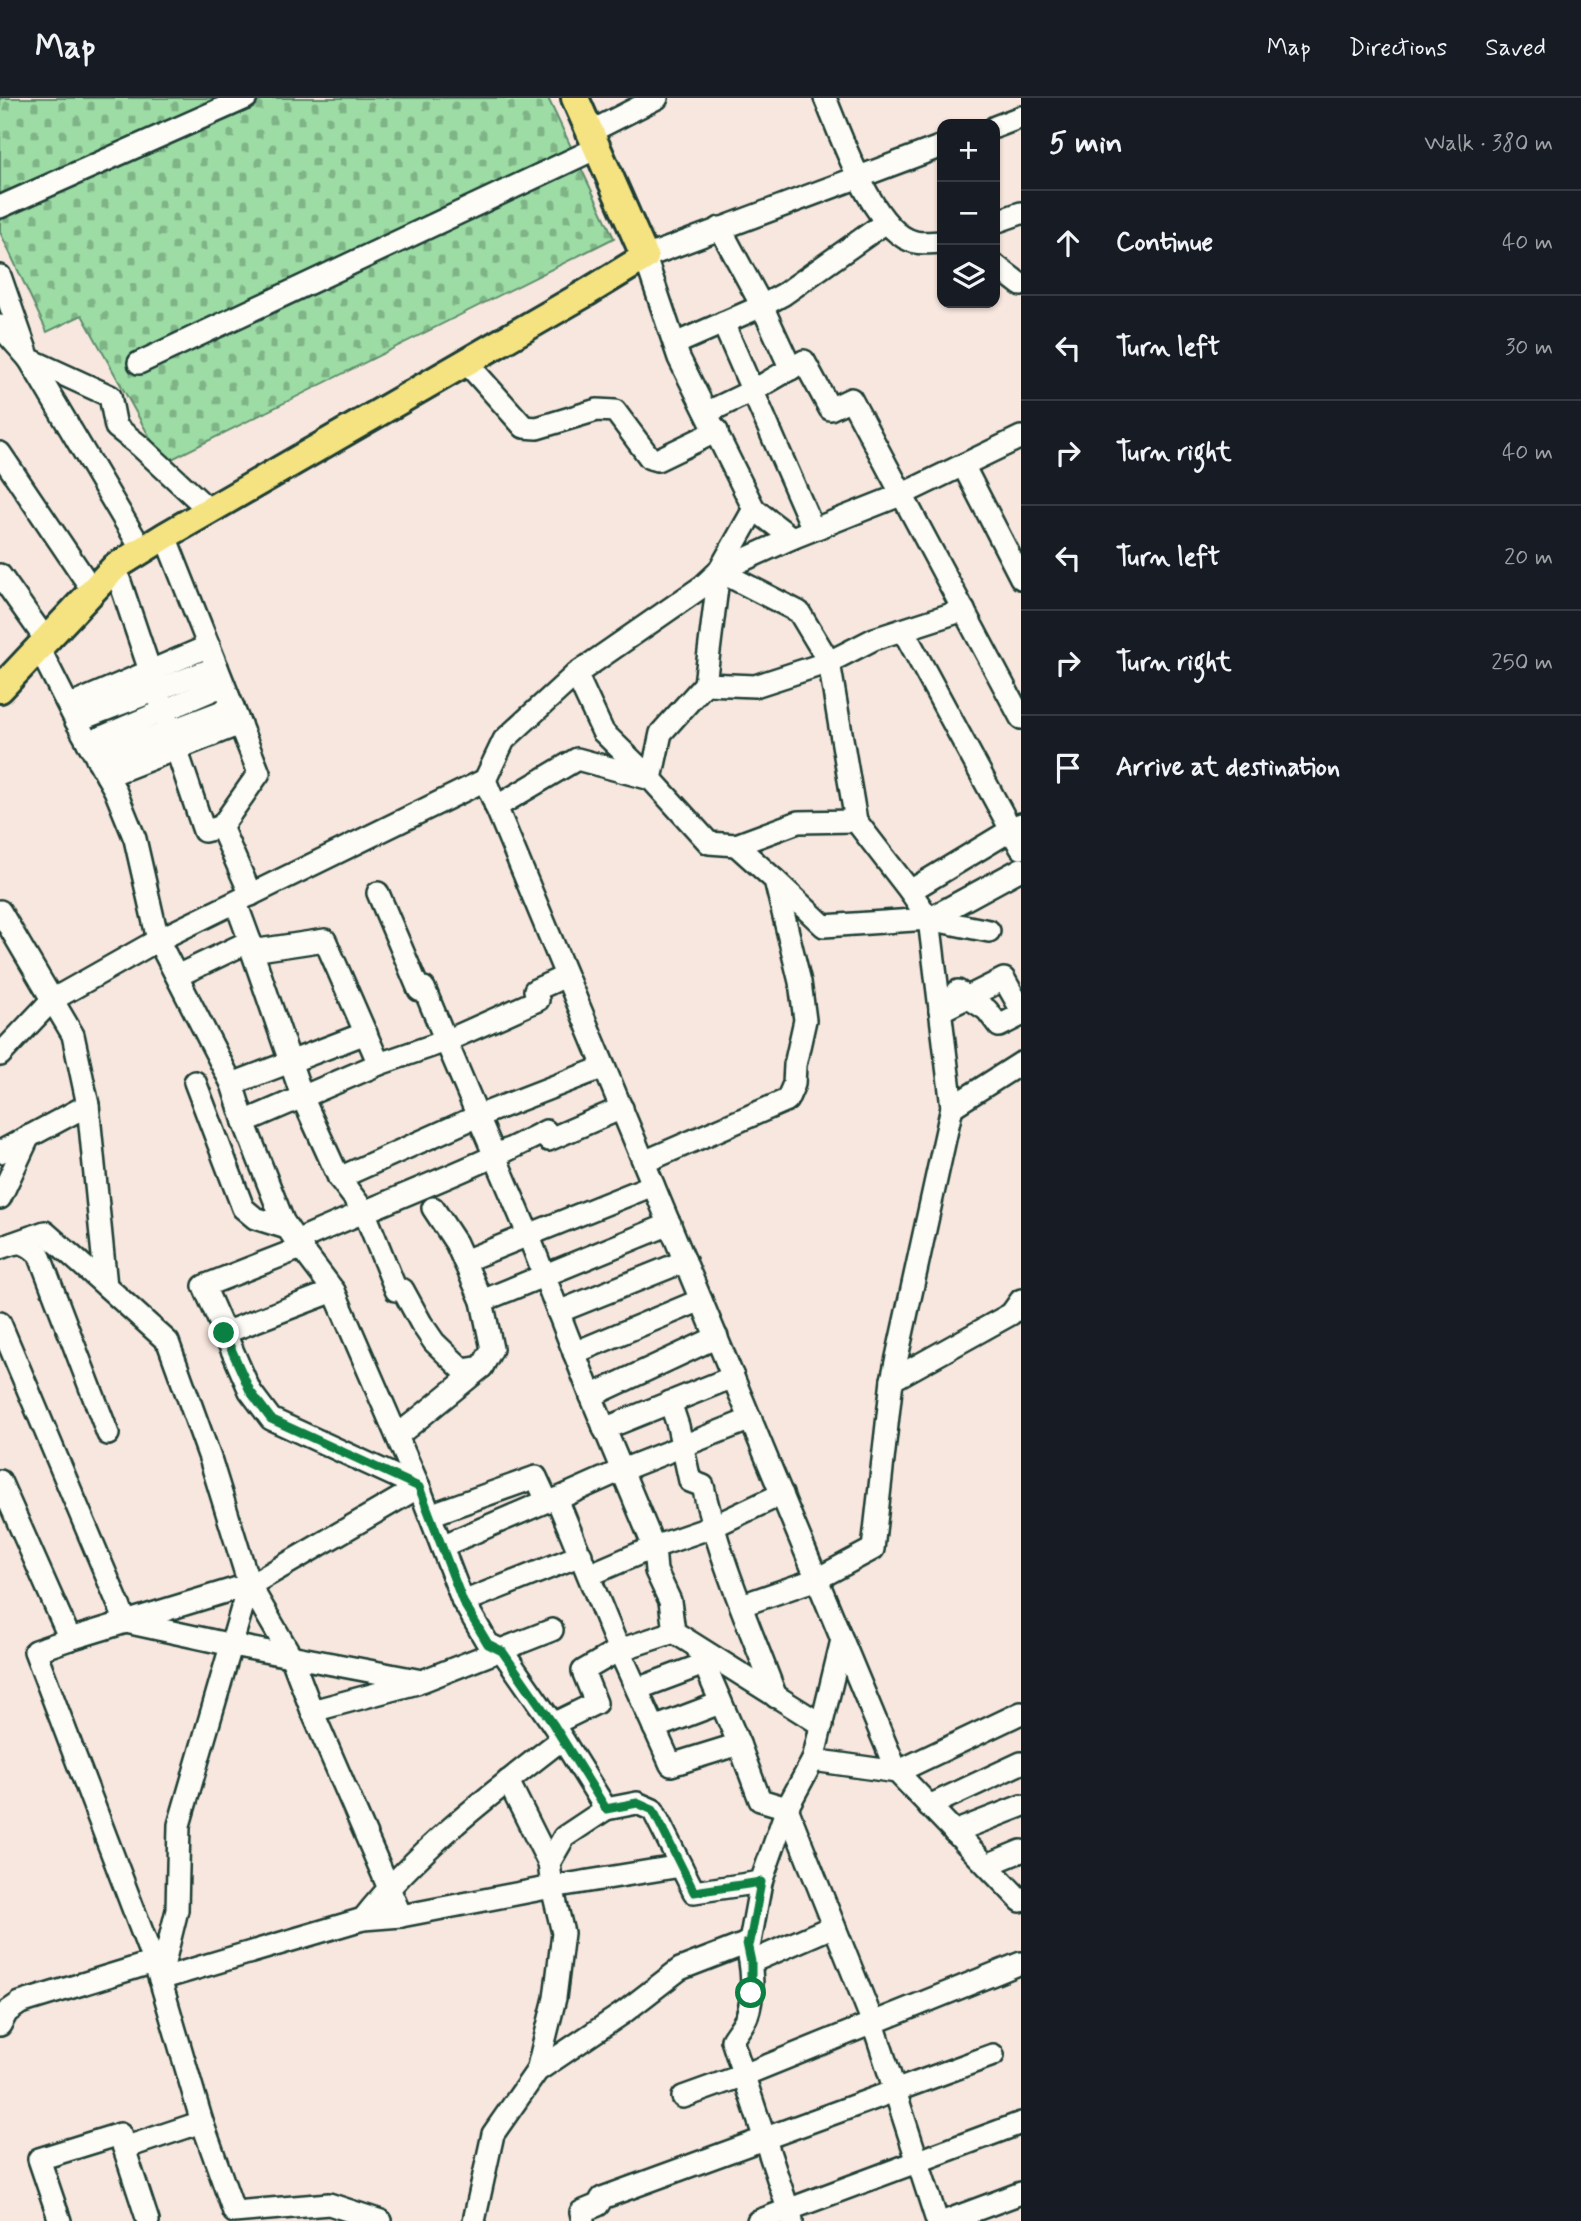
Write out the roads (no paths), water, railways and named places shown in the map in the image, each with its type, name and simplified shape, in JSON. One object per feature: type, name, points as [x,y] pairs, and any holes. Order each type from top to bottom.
[{"type":"main road","points":[[0,690],[115,567],[645,257],[575,98]]},
{"type":"street","points":[[0,207],[246,98]]},
{"type":"street","points":[[139,363],[594,140],[657,98]]},
{"type":"street","points":[[825,98],[859,177],[879,215],[897,232],[914,242],[937,242]]},
{"type":"street","points":[[1000,125],[1021,117]]},
{"type":"street","points":[[792,538],[754,509],[679,358],[645,257],[937,148]]},
{"type":"street","points":[[1000,220],[1021,212]]},
{"type":"street","points":[[675,344],[783,295],[886,222]]},
{"type":"street","points":[[720,228],[762,306],[790,369]]},
{"type":"street","points":[[1000,269],[1021,285]]},
{"type":"street","points":[[0,276],[29,359],[110,396],[116,427],[209,510]]},
{"type":"street","points":[[723,323],[814,529]]},
{"type":"street","points":[[0,326],[29,359],[142,550]]},
{"type":"street","points":[[708,412],[754,390],[804,361],[830,409],[851,399],[1020,713]]},
{"type":"street","points":[[466,362],[524,426],[530,428],[597,410],[615,411],[650,458],[657,460],[717,432]]},
{"type":"street","points":[[719,571],[792,538],[902,494],[1021,438]]},
{"type":"street","points":[[0,453],[93,591]]},
{"type":"street","points":[[962,465],[1021,578]]},
{"type":"street","points":[[0,1055],[52,1000],[158,940],[485,780],[504,740],[576,674],[703,586],[719,571],[754,509]]},
{"type":"street","points":[[115,567],[204,831],[221,827],[259,773],[165,536]]},
{"type":"street","points":[[719,571],[799,612],[829,662],[856,821],[929,919],[952,1107],[892,1380],[873,1549],[817,1580],[742,1605]]},
{"type":"street","points":[[651,779],[661,733],[705,684],[719,571]]},
{"type":"street","points":[[0,575],[43,644],[72,714],[115,790],[135,839],[158,940],[232,1084],[244,1122],[295,1239],[334,1291],[419,1487],[463,1602],[488,1644],[502,1651],[606,1809]]},
{"type":"street","points":[[705,684],[755,686],[829,662],[874,639],[964,610]]},
{"type":"street","points":[[903,630],[1018,834],[910,891]]},
{"type":"street","points":[[97,759],[163,710],[209,646]]},
{"type":"street","points":[[576,674],[603,732],[651,779],[709,843],[736,845],[798,822],[856,821]]},
{"type":"street","points":[[97,759],[163,710],[221,676]]},
{"type":"street","points":[[72,714],[163,710],[236,716]]},
{"type":"street","points":[[496,807],[577,759],[651,779]]},
{"type":"street","points":[[485,780],[897,1772],[1021,1901]]},
{"type":"street","points":[[221,827],[244,899],[251,946],[290,1063],[339,1178],[364,1211],[396,1290],[403,1290],[434,1342],[463,1370],[482,1367]]},
{"type":"street","points":[[736,845],[824,926],[929,919],[989,931]]},
{"type":"street","points":[[929,919],[1021,869]]},
{"type":"street","points":[[644,1162],[787,1100],[794,1084],[805,1020],[800,982],[775,880]]},
{"type":"street","points":[[378,893],[419,990],[424,988],[528,1234],[604,1429],[654,1547],[656,1572],[670,1601],[674,1632],[700,1656],[822,1725]]},
{"type":"street","points":[[0,911],[73,1035],[88,1105],[106,1286]]},
{"type":"street","points":[[177,976],[251,946],[326,940],[379,1064]]},
{"type":"street","points":[[940,1012],[1013,974],[1021,1009]]},
{"type":"street","points":[[244,1122],[379,1064],[446,1041],[538,1000],[535,990],[566,976]]},
{"type":"street","points":[[936,977],[987,1010],[999,1026],[1021,1015]]},
{"type":"street","points":[[232,1084],[366,1033]]},
{"type":"street","points":[[952,1107],[1021,1063]]},
{"type":"street","points":[[339,1178],[478,1116],[604,1067]]},
{"type":"street","points":[[195,1082],[243,1208],[255,1218],[295,1239]]},
{"type":"street","points":[[0,1152],[88,1105]]},
{"type":"street","points":[[419,1487],[271,1419],[250,1391],[204,1286],[295,1239],[495,1157],[545,1131],[548,1140],[622,1108]]},
{"type":"street","points":[[0,1198],[29,1136]]},
{"type":"street","points":[[464,1261],[653,1185]]},
{"type":"street","points":[[397,1436],[482,1367],[492,1349],[482,1301],[456,1243],[433,1208]]},
{"type":"street","points":[[482,1301],[670,1224]]},
{"type":"street","points":[[108,1434],[39,1254],[27,1243],[16,1242],[0,1248],[35,1236],[45,1232],[168,1342],[210,1458],[249,1584],[291,1656],[401,1916]]},
{"type":"street","points":[[558,1312],[685,1261]]},
{"type":"street","points":[[224,1333],[334,1291]]},
{"type":"street","points":[[574,1353],[702,1300]]},
{"type":"street","points":[[892,1380],[1011,1314],[1021,1300]]},
{"type":"street","points":[[0,1323],[127,1622]]},
{"type":"street","points":[[591,1396],[717,1337]]},
{"type":"street","points":[[604,1429],[733,1377]]},
{"type":"street","points":[[670,1402],[690,1481],[703,1486],[722,1560],[742,1605],[776,1697]]},
{"type":"street","points":[[442,1546],[751,1419]]},
{"type":"street","points":[[430,1515],[536,1477],[552,1500],[585,1565],[619,1650],[671,1765],[738,1744]]},
{"type":"street","points":[[0,1481],[70,1639]]},
{"type":"street","points":[[381,2221],[329,2204],[235,2216],[202,2122],[157,1971],[35,1651],[249,1584],[419,1487]]},
{"type":"street","points":[[463,1602],[654,1547],[712,1527],[782,1494]]},
{"type":"street","points":[[157,1971],[177,1910],[179,1825],[249,1584]]},
{"type":"street","points":[[127,1622],[422,1681]]},
{"type":"street","points":[[312,1711],[422,1681],[552,1630]]},
{"type":"street","points":[[363,1919],[388,1887],[460,1818],[508,1781],[557,1731],[596,1703],[583,1671],[619,1650],[674,1632]]},
{"type":"street","points":[[791,2216],[732,2040],[747,2016],[751,1993],[750,1942],[761,1882],[787,1808],[813,1760],[842,1640]]},
{"type":"street","points":[[637,1689],[700,1656]]},
{"type":"street","points":[[700,1656],[760,1800],[787,1808]]},
{"type":"street","points":[[654,1728],[720,1703]]},
{"type":"street","points":[[813,1760],[897,1772],[1020,1715]]},
{"type":"street","points":[[929,1806],[1021,1763]]},
{"type":"street","points":[[474,2221],[493,2134],[537,2071],[555,1998],[562,1933],[549,1863],[508,1781]]},
{"type":"street","points":[[549,1863],[564,1837],[606,1809],[637,1803],[653,1810],[694,1892],[761,1882]]},
{"type":"street","points":[[954,1832],[1021,1806]]},
{"type":"street","points":[[787,1808],[873,2023],[937,2221]]},
{"type":"street","points":[[986,1865],[1021,1851]]},
{"type":"street","points":[[0,2025],[7,2012],[20,2004],[363,1919],[401,1916],[681,1866]]},
{"type":"street","points":[[537,2071],[624,2014],[680,1969],[749,1952],[834,1926]]},
{"type":"street","points":[[683,2097],[1021,1963]]},
{"type":"street","points":[[583,2221],[581,2212],[598,2205],[602,2198],[993,2055]]},
{"type":"street","points":[[124,2148],[202,2122]]},
{"type":"street","points":[[758,2221],[791,2216],[918,2160],[1021,2123]]},
{"type":"street","points":[[61,2221],[39,2159],[120,2134],[148,2221]]},
{"type":"street","points":[[946,2221],[1021,2193]]}]
